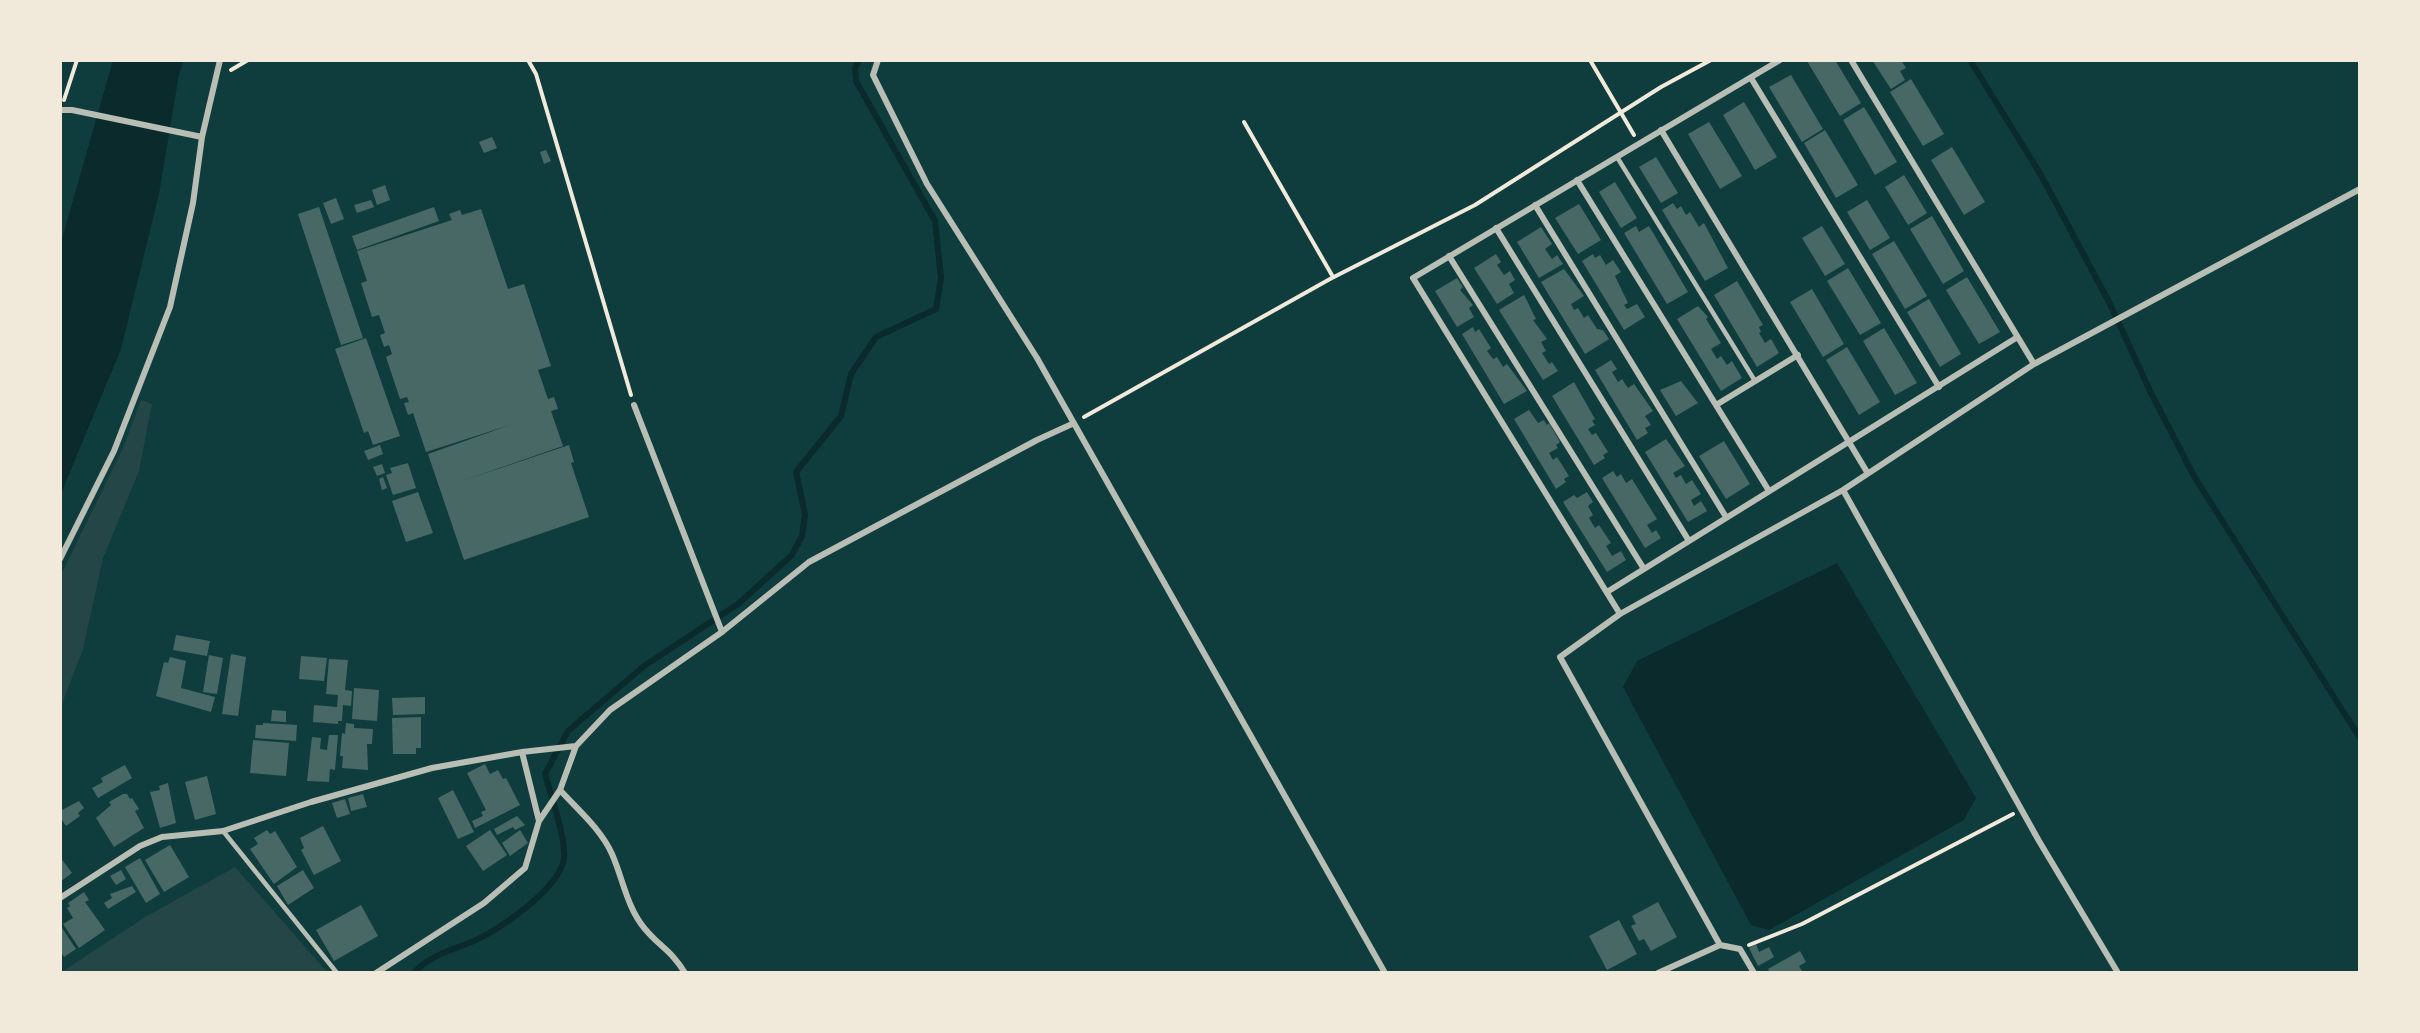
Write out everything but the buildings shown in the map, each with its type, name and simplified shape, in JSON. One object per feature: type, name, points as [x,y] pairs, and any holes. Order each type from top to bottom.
[{"type":"street","points":[[60,559],[114,451],[170,307],[193,203],[202,137],[220,60]]},
{"type":"street","points":[[878,60],[873,75],[927,184],[1037,357],[1072,424],[1384,973]]},
{"type":"street","points":[[1620,614],[1413,278],[1780,60]]},
{"type":"street","points":[[1851,60],[2016,339],[2034,364]]},
{"type":"street","points":[[1750,78],[1939,387]]},
{"type":"street","points":[[61,110],[72,110],[202,137]]},
{"type":"street","points":[[1661,130],[1867,472]]},
{"type":"street","points":[[1577,180],[1769,491]]},
{"type":"street","points":[[1720,945],[1560,657],[1620,614],[1843,490],[1867,472],[2034,364],[2360,189]]},
{"type":"street","points":[[1534,205],[1726,518]]},
{"type":"street","points":[[1496,228],[1689,541]]},
{"type":"street","points":[[1449,256],[1644,569]]},
{"type":"street","points":[[1606,592],[2016,339]]},
{"type":"street","points":[[1716,405],[1798,355]]},
{"type":"street","points":[[634,405],[722,632]]},
{"type":"street","points":[[376,973],[484,903],[525,868],[539,821],[560,790],[576,746],[610,710],[722,632],[810,562],[1037,440],[1072,424]]},
{"type":"street","points":[[1843,490],[2022,810],[2118,973]]},
{"type":"street","points":[[60,898],[140,846],[162,837],[223,831],[311,802],[432,768],[522,752],[576,746]]},
{"type":"street","points":[[522,752],[539,821]]},
{"type":"street","points":[[560,790],[593,826],[611,852],[630,904],[645,930],[674,955],[685,973]]},
{"type":"street","points":[[1658,973],[1720,945],[1740,949],[1754,973]]},
{"type":"lane","points":[[1617,157],[1755,381]]},
{"type":"lane","points":[[223,831],[337,973]]},
{"type":"path","points":[[61,110],[77,60]]},
{"type":"path","points":[[528,60],[536,74],[634,405]]},
{"type":"path","points":[[1590,60],[1639,144]]},
{"type":"path","points":[[1072,424],[1333,278],[1475,205],[1622,112],[1710,60]]},
{"type":"path","points":[[1244,122],[1333,278]]},
{"type":"path","points":[[1740,949],[1802,924],[2022,810]]},
{"type":"shaded area","points":[[113,60],[184,60],[179,74],[159,194],[121,349],[60,496],[60,246]]},
{"type":"shaded area","points":[[141,400],[152,404],[139,471],[103,558],[83,649],[60,709],[60,577],[123,448]]},
{"type":"shaded area","points":[[1837,563],[1976,798],[1964,820],[1769,930],[1751,925],[1623,687],[1637,661]]},
{"type":"shaded area","points":[[235,867],[328,973],[60,973],[147,916]]},
{"type":"waterway","points":[[414,973],[426,962],[498,928],[549,886],[558,874],[564,855],[561,832],[545,774],[568,731],[644,666],[738,604],[792,555],[802,536],[805,514],[796,472],[841,416],[851,374],[876,337],[936,309],[941,278],[935,221],[856,81],[855,68],[859,60]]},
{"type":"waterway","points":[[1970,60],[2041,175],[2109,302],[2152,395],[2195,478],[2360,738]]}]
